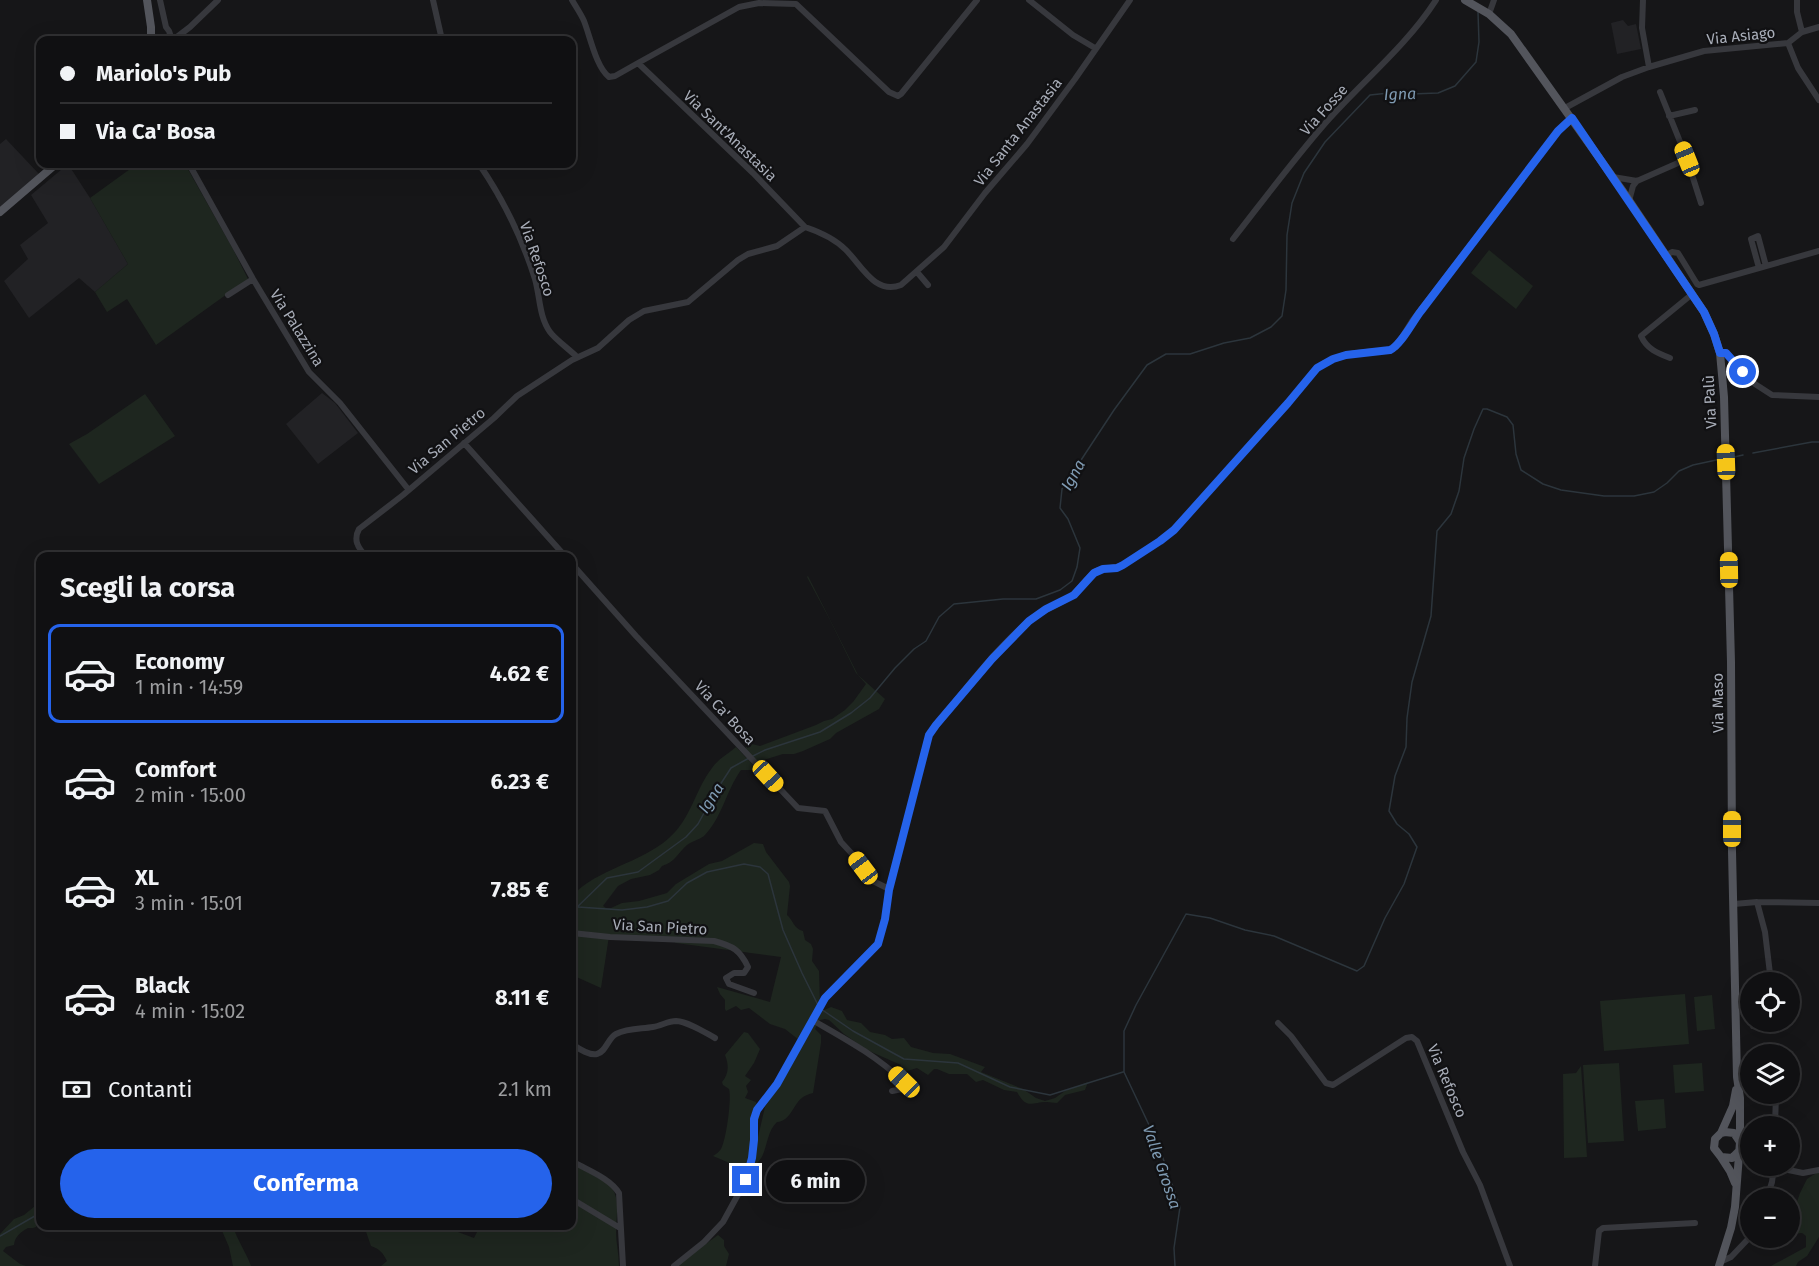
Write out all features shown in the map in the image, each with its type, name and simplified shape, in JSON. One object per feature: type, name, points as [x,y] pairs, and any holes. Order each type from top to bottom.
[{"type":"main road","points":[[147,0],[153,36]]},
{"type":"main road","name":"Via Palù","points":[[1466,1],[1487,13],[1511,34],[1613,177],[1704,312],[1720,353],[1724,397],[1727,501]]},
{"type":"main road","points":[[0,212],[51,168]]},
{"type":"main road","name":"Via Maso","points":[[1727,501],[1737,1077]]},
{"type":"main road","points":[[1736,1184],[1731,1171],[1716,1152],[1714,1143],[1733,1106],[1737,1077]]},
{"type":"main road","points":[[1737,1077],[1740,1116]]},
{"type":"main road","points":[[1721,1133],[1734,1133],[1740,1140]]},
{"type":"main road","points":[[1721,1157],[1732,1158],[1740,1150]]},
{"type":"main road","points":[[1719,1264],[1731,1228],[1740,1150]]},
{"type":"street","points":[[160,0],[166,27],[172,36]]},
{"type":"street","points":[[178,36],[218,0]]},
{"type":"street","points":[[433,0],[441,36]]},
{"type":"street","points":[[572,0],[582,18],[601,67],[609,77],[615,76],[739,7],[759,3],[796,2],[889,92],[898,96],[977,0]]},
{"type":"street","points":[[1029,0],[1073,35],[1095,48]]},
{"type":"street","name":"Via Santa Anastasia","points":[[805,227],[839,244],[874,282],[881,286],[895,288],[901,285],[944,247],[985,193],[1028,144],[1130,0]]},
{"type":"street","name":"Via Fosse","points":[[1233,239],[1322,126],[1423,19],[1436,0]]},
{"type":"street","points":[[1487,13],[1494,0]]},
{"type":"street","points":[[1643,0],[1642,28],[1649,67]]},
{"type":"street","points":[[1797,0],[1797,12],[1802,32],[1819,27]]},
{"type":"street","name":"Via Asiago","points":[[1565,108],[1622,77],[1649,67],[1704,51],[1788,43],[1802,32]]},
{"type":"street","points":[[1788,43],[1798,68],[1819,100]]},
{"type":"street","name":"Via Sant'Anastasia","points":[[638,63],[753,173],[805,227]]},
{"type":"street","points":[[1660,92],[1687,159],[1701,203]]},
{"type":"street","points":[[1669,116],[1695,110]]},
{"type":"street","points":[[674,1266],[716,1232],[736,1201],[746,1180],[752,1158],[754,1119],[757,1110],[777,1084],[825,998],[878,944],[885,919],[889,890],[929,735],[992,659],[1029,621],[1046,609],[1074,595],[1094,573],[1123,565],[1174,530],[1317,368],[1346,355],[1390,350],[1396,347],[1412,321],[1558,131],[1572,118]]},
{"type":"street","points":[[1622,190],[1624,185],[1634,183],[1687,159]]},
{"type":"street","name":"Via Palazzina","points":[[191,168],[253,279],[309,372],[340,403],[408,489]]},
{"type":"street","name":"Via Refosco","points":[[483,168],[498,191],[521,241],[535,280],[543,316],[550,332],[577,357]]},
{"type":"street","points":[[1613,177],[1634,183]]},
{"type":"street","points":[[1629,201],[1634,183]]},
{"type":"street","points":[[577,357],[598,348],[629,320],[644,311],[688,302],[738,260],[748,254],[777,246],[805,227]]},
{"type":"street","points":[[1759,268],[1751,238],[1758,236],[1766,266]]},
{"type":"street","points":[[1667,258],[1672,252],[1678,253],[1697,284],[1819,251]]},
{"type":"street","points":[[917,272],[928,285]]},
{"type":"street","points":[[228,295],[253,279]]},
{"type":"street","points":[[1670,358],[1654,352],[1641,336],[1691,294]]},
{"type":"street","points":[[1720,353],[1726,353],[1755,384],[1772,395],[1819,397]]},
{"type":"street","name":"Via San Pietro","points":[[363,552],[356,542],[359,529],[403,495],[517,396],[577,357]]},
{"type":"street","points":[[464,443],[561,552]]},
{"type":"street","name":"Via Ca' Bosa","points":[[576,568],[636,636],[798,808],[825,811],[841,843],[873,881],[889,890]]},
{"type":"street","points":[[1756,902],[1765,932],[1770,972]]},
{"type":"street","points":[[1734,904],[1819,903]]},
{"type":"street","name":"Via San Pietro","points":[[576,933],[714,941],[730,945],[743,956],[748,968],[744,973],[734,973],[726,978],[729,984],[754,993]]},
{"type":"street","points":[[576,1046],[591,1054],[597,1054],[602,1052],[613,1035],[620,1032],[656,1027],[676,1021],[690,1025],[715,1038]]},
{"type":"street","points":[[814,1021],[885,1064],[904,1082],[902,1089],[892,1092]]},
{"type":"street","name":"Via Refosco","points":[[1278,1023],[1291,1036],[1326,1083],[1333,1085],[1406,1038],[1412,1037],[1417,1041],[1463,1152],[1480,1185],[1510,1266]]},
{"type":"street","points":[[576,1163],[615,1187],[619,1194],[623,1266]]},
{"type":"street","points":[[1800,1172],[1819,1170]]},
{"type":"street","points":[[576,1201],[620,1228]]},
{"type":"street","points":[[1595,1266],[1599,1231],[1603,1228],[1695,1223]]},
{"type":"street","points":[[1719,1264],[1727,1260],[1740,1247]]},
{"type":"shaded area","points":[[1623,20],[1628,26],[1636,24],[1641,49],[1617,54],[1611,23]]},
{"type":"shaded area","points":[[6,139],[39,174],[0,207],[0,144]]},
{"type":"shaded area","points":[[63,168],[71,168],[128,264],[95,292],[79,278],[29,318],[4,281],[28,259],[20,245],[48,223],[31,195]]},
{"type":"shaded area","points":[[131,168],[187,168],[248,279],[156,345],[127,299],[107,312],[95,292],[128,264],[90,198]]},
{"type":"shaded area","points":[[1489,250],[1533,286],[1516,309],[1471,273]]},
{"type":"shaded area","points":[[322,393],[335,403],[358,433],[318,464],[286,424]]},
{"type":"shaded area","points":[[145,394],[175,436],[99,484],[69,444]]},
{"type":"shaded area","points":[[808,576],[858,675],[885,699],[879,709],[836,733],[830,739],[794,754],[783,754],[757,762],[745,749],[748,743],[760,746],[832,719],[853,702],[866,684],[856,673]]},
{"type":"shaded area","points":[[736,747],[758,770],[741,770],[720,813],[704,836],[687,845],[673,860],[659,870],[618,886],[603,906],[611,908],[622,903],[667,893],[676,884],[709,864],[722,861],[754,843],[763,844],[766,852],[789,882],[787,915],[803,931],[805,940],[811,944],[812,961],[819,971],[820,1004],[799,1040],[785,1029],[770,1024],[749,1008],[741,1010],[736,1006],[726,1011],[725,1000],[717,987],[770,1002],[781,957],[676,943],[668,938],[609,936],[601,988],[576,977],[576,892],[594,879],[658,847],[669,838],[683,822],[706,777],[720,759]]},
{"type":"shaded area","points":[[1685,994],[1689,1044],[1604,1051],[1600,1001]]},
{"type":"shaded area","points":[[1712,995],[1715,1029],[1697,1031],[1694,997]]},
{"type":"shaded area","points":[[831,1007],[842,1011],[847,1020],[861,1023],[870,1032],[892,1039],[904,1038],[911,1047],[933,1053],[950,1054],[985,1067],[981,1072],[1023,1089],[1045,1101],[1088,1082],[1085,1090],[1065,1095],[1057,1103],[1027,1103],[1017,1092],[1004,1090],[983,1080],[976,1082],[967,1074],[949,1074],[934,1069],[928,1075],[917,1068],[901,1073],[901,1065],[867,1050],[829,1020],[820,1020],[815,1029],[821,1035],[821,1043],[813,1093],[803,1097],[786,1119],[777,1122],[770,1133],[761,1158],[751,1167],[765,1107],[788,1072],[822,1011]]},
{"type":"shaded area","points":[[744,1032],[748,1033],[760,1049],[745,1076],[751,1080],[746,1086],[748,1092],[745,1098],[756,1102],[759,1112],[761,1110],[748,1168],[739,1167],[713,1156],[723,1144],[728,1119],[729,1089],[722,1082],[728,1069],[725,1055]]},
{"type":"shaded area","points":[[1619,1063],[1624,1141],[1588,1143],[1583,1065]]},
{"type":"shaded area","points":[[1702,1063],[1704,1091],[1675,1093],[1673,1065]]},
{"type":"shaded area","points":[[1581,1066],[1587,1157],[1564,1158],[1563,1074],[1576,1073]]},
{"type":"shaded area","points":[[1664,1099],[1666,1128],[1638,1131],[1635,1101]]},
{"type":"shaded area","points":[[576,1165],[610,1185],[616,1196],[619,1266],[381,1266],[387,1261],[377,1248],[371,1246],[365,1230],[453,1230],[474,1238],[478,1230],[576,1230]]},
{"type":"shaded area","points":[[1819,1171],[1819,1237],[1807,1256],[1796,1266],[1771,1266],[1806,1247],[1806,1236],[1800,1233],[1800,1193],[1807,1179]]},
{"type":"shaded area","points":[[36,1205],[36,1227],[23,1231],[17,1237],[14,1245],[6,1247],[3,1251],[26,1266],[0,1266],[0,1234],[14,1219],[24,1215]]},
{"type":"shaded area","points":[[222,1230],[235,1230],[251,1266],[233,1266],[229,1247]]},
{"type":"shaded area","points":[[718,1235],[724,1240],[724,1246],[729,1254],[726,1266],[676,1266]]},
{"type":"waterway","name":"Igna","points":[[753,756],[820,732],[851,713],[870,698],[914,649],[926,641],[939,617],[954,604],[1003,599],[1036,599],[1060,590],[1072,581],[1080,548],[1068,519],[1060,508],[1062,489],[1114,410],[1147,365],[1166,354],[1190,354],[1224,343],[1250,338],[1271,327],[1282,316],[1286,290],[1287,235],[1292,203],[1304,173],[1325,142],[1370,95],[1438,93],[1455,86],[1476,62],[1479,42],[1478,12]]},
{"type":"waterway","name":"Valle Grossa","points":[[1175,1266],[1174,1248],[1180,1207],[1158,1144],[1124,1072],[1124,1031],[1186,914],[1210,918],[1245,930],[1274,936],[1357,971],[1364,966],[1385,918],[1404,884],[1417,847],[1389,811],[1395,776],[1406,747],[1412,682],[1431,616],[1437,531],[1451,514],[1459,491],[1464,458],[1483,409],[1507,417],[1513,425],[1516,454],[1521,470],[1543,484],[1561,490],[1604,496],[1634,496],[1654,492],[1679,471],[1693,465],[1721,459]]},
{"type":"waterway","points":[[1753,453],[1819,442]]},
{"type":"waterway","points":[[1734,457],[1743,455]]},
{"type":"waterway","name":"Igna","points":[[576,908],[607,878],[638,872],[686,837],[698,824],[731,768],[749,758]]},
{"type":"waterway","points":[[578,907],[622,910],[647,907],[668,901],[687,883],[707,872],[744,864],[760,867],[768,874],[783,930],[818,1005]]},
{"type":"waterway","points":[[821,1009],[853,1031],[904,1059],[958,1063],[1010,1087],[1050,1095],[1123,1072]]},
{"type":"waterway","name":"Igna","points":[[0,1236],[36,1215]]},
{"type":"route","points":[[746,1180],[752,1158],[753,1124],[757,1110],[777,1084],[825,998],[878,944],[885,919],[889,890],[929,735],[936,725],[978,674],[1036,615],[1074,595],[1094,573],[1123,565],[1174,530],[1242,456],[1312,372],[1322,364],[1346,355],[1390,350],[1396,347],[1412,321],[1558,131],[1569,120],[1572,118],[1704,312],[1720,353],[1726,353],[1743,372]]}]
